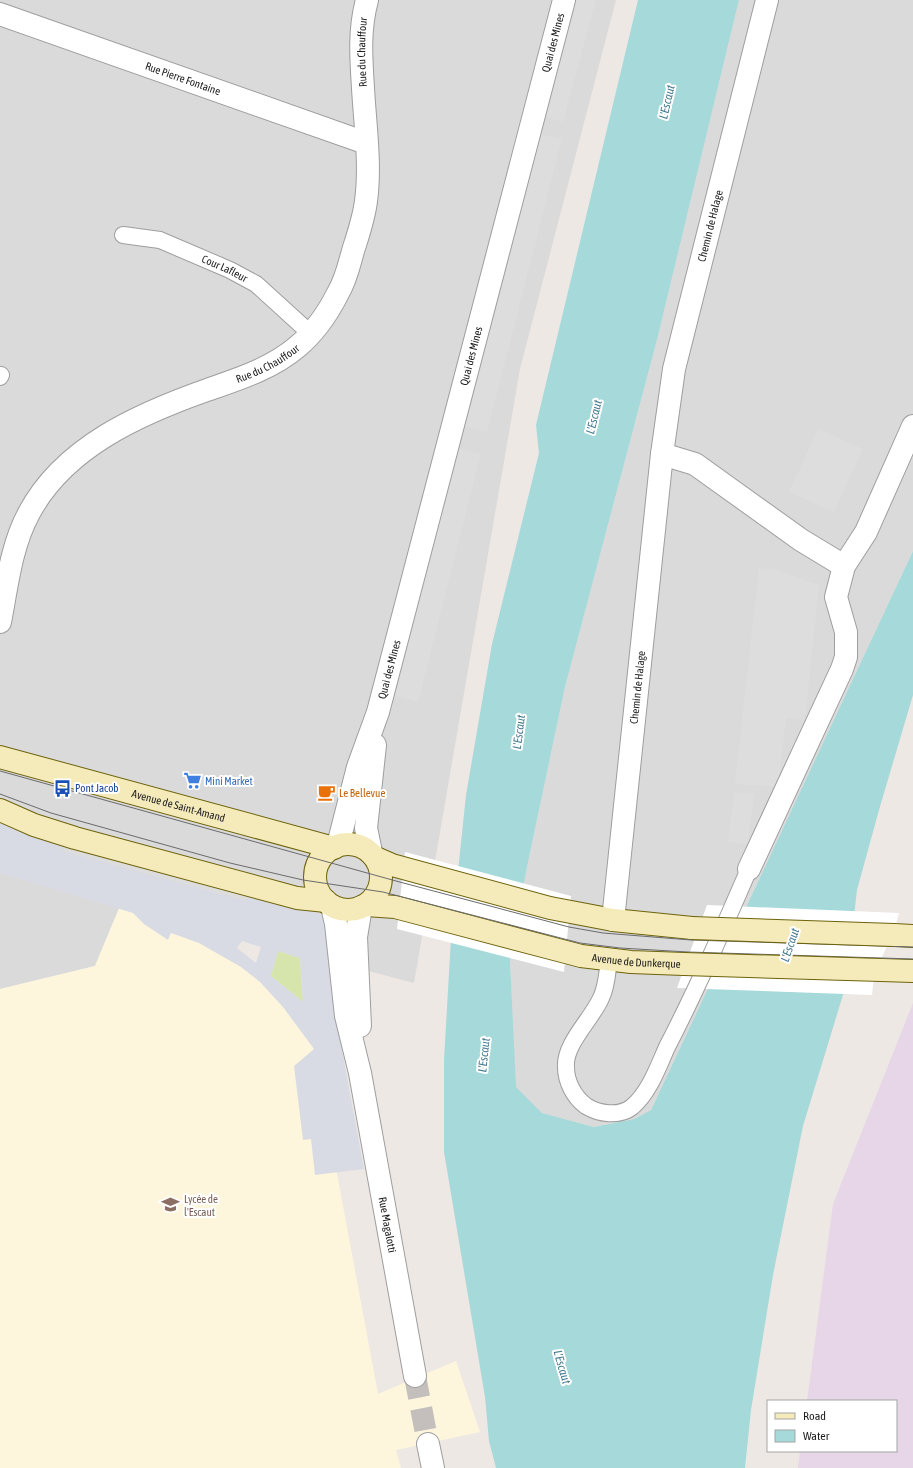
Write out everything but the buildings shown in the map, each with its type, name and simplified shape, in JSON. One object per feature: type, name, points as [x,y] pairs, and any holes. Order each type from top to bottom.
[{"type":"main road","name":"Avenue de Saint-Amand","points":[[0,757],[336,847]]},
{"type":"main road","points":[[0,810],[34,825],[75,838],[272,892],[304,900],[329,904],[343,910],[354,910],[364,906],[374,897],[380,886],[381,873],[373,855]]},
{"type":"main road","points":[[329,904],[317,889],[316,872],[322,856],[336,847],[354,844],[399,867],[576,913],[613,920],[692,928],[903,936]]},
{"type":"main road","name":"Avenue de Dunkerque","points":[[364,906],[395,907],[569,953],[609,960],[684,964],[913,971]]},
{"type":"street","name":"Rue du Chauffour","points":[[0,622],[14,551],[22,526],[36,499],[72,461],[96,441],[160,407],[256,372],[273,364],[297,348],[311,334],[339,292],[346,276],[364,215],[368,181],[361,42],[362,20],[367,0]]},
{"type":"street","name":"Quai des Mines","points":[[336,847],[358,767],[378,712],[564,0]]},
{"type":"street","name":"Chemin de Halage","points":[[613,920],[662,454],[674,368],[767,0]]},
{"type":"street","name":"Rue Pierre Fontaine","points":[[0,14],[366,143]]},
{"type":"street","points":[[749,869],[842,670],[846,657],[846,632],[836,597],[844,566],[866,532],[913,426]]},
{"type":"street","points":[[662,454],[695,464],[806,543],[844,566]]},
{"type":"street","name":"Quai des Mines","points":[[373,855],[366,828],[378,712]]},
{"type":"street","name":"Rue Magalotti","points":[[329,904],[336,924],[346,1016],[360,1073],[415,1376]]},
{"type":"street","name":"Rue Magalotti","points":[[360,1073],[356,937],[364,906]]},
{"type":"street","points":[[428,1444],[434,1468]]},
{"type":"lane","name":"Cour Lafleur","points":[[123,235],[160,240],[230,270],[256,284],[311,334]]},
{"type":"lane","points":[[609,960],[606,984],[601,999],[568,1052],[565,1066],[571,1089],[580,1101],[595,1110],[608,1113],[617,1113],[630,1108],[646,1090],[700,981],[749,869]]},
{"type":"shaded area","points":[[0,0],[616,0],[520,369],[414,983],[120,906],[95,966],[0,989]]},
{"type":"shaded area","points":[[573,0],[596,0],[563,122],[542,116]]},
{"type":"shaded area","points":[[739,0],[913,0],[913,551],[651,1110],[634,1119],[594,1127],[542,1113],[515,1087],[510,961],[527,867],[565,687],[658,336]]},
{"type":"shaded area","points":[[539,134],[562,139],[487,432],[463,426]]},
{"type":"shaded area","points":[[818,429],[863,449],[834,512],[789,492]]},
{"type":"shaded area","points":[[457,448],[481,454],[418,702],[395,696]]},
{"type":"shaded area","points":[[759,568],[778,570],[819,585],[805,720],[786,718],[778,787],[735,784]]},
{"type":"shaded area","points":[[734,792],[754,794],[748,844],[728,842]]},
{"type":"shaded area","points":[[0,820],[64,842],[62,851],[246,901],[249,892],[315,911],[324,916],[327,920],[338,1028],[364,1169],[315,1175],[311,1139],[303,1140],[294,1066],[314,1049],[283,1007],[260,982],[241,967],[199,943],[171,933],[168,940],[144,924],[133,913],[0,873]],"holes":[[[242,941],[261,947],[256,963],[237,948]],[[278,951],[300,958],[303,1002],[271,976]]]},
{"type":"shaded area","points":[[64,842],[249,892],[246,901],[62,851]]},
{"type":"shaded area","name":"Lycée de l'Escaut","points":[[120,906],[235,952],[300,1002],[314,1050],[378,1394],[456,1361],[480,1432],[396,1450],[401,1468],[0,1468],[0,989],[95,966]]},
{"type":"shaded area","points":[[913,1003],[913,1468],[798,1468],[800,1452],[897,1452],[897,1400],[807,1400],[833,1204]]},
{"type":"green space","points":[[278,951],[300,958],[303,1002],[271,976]]},
{"type":"water","name":"L'Escaut","points":[[638,0],[739,0],[658,336],[565,687],[527,867],[510,961],[516,1087],[542,1113],[594,1127],[634,1119],[651,1110],[913,551],[913,695],[857,890],[846,985],[803,1126],[773,1275],[751,1410],[745,1468],[496,1468],[489,1441],[485,1397],[444,1152],[444,1060],[451,938],[466,795],[492,644],[539,453],[536,425]]},
{"type":"pier","points":[[405,852],[571,896],[564,972],[397,929]]},
{"type":"pier","points":[[707,905],[899,913],[895,928],[874,975],[872,995],[677,988]]},
{"type":"tunnel","points":[[415,1376],[428,1444]]},
{"type":"tram line","points":[[0,771],[396,881],[569,927],[603,933],[691,940],[913,947]]},
{"type":"tram line","points":[[0,794],[51,813],[230,863],[303,880],[383,892],[580,943],[620,948],[688,952],[913,959]]},
{"type":"place","name":"Mini Market","points":[[192,781]]},
{"type":"place","name":"Pont Jacob","points":[[62,788]]},
{"type":"place","name":"Le Bellevue","points":[[326,793]]},
{"type":"place","name":"Lycée de l'Escaut","points":[[171,1205]]}]
